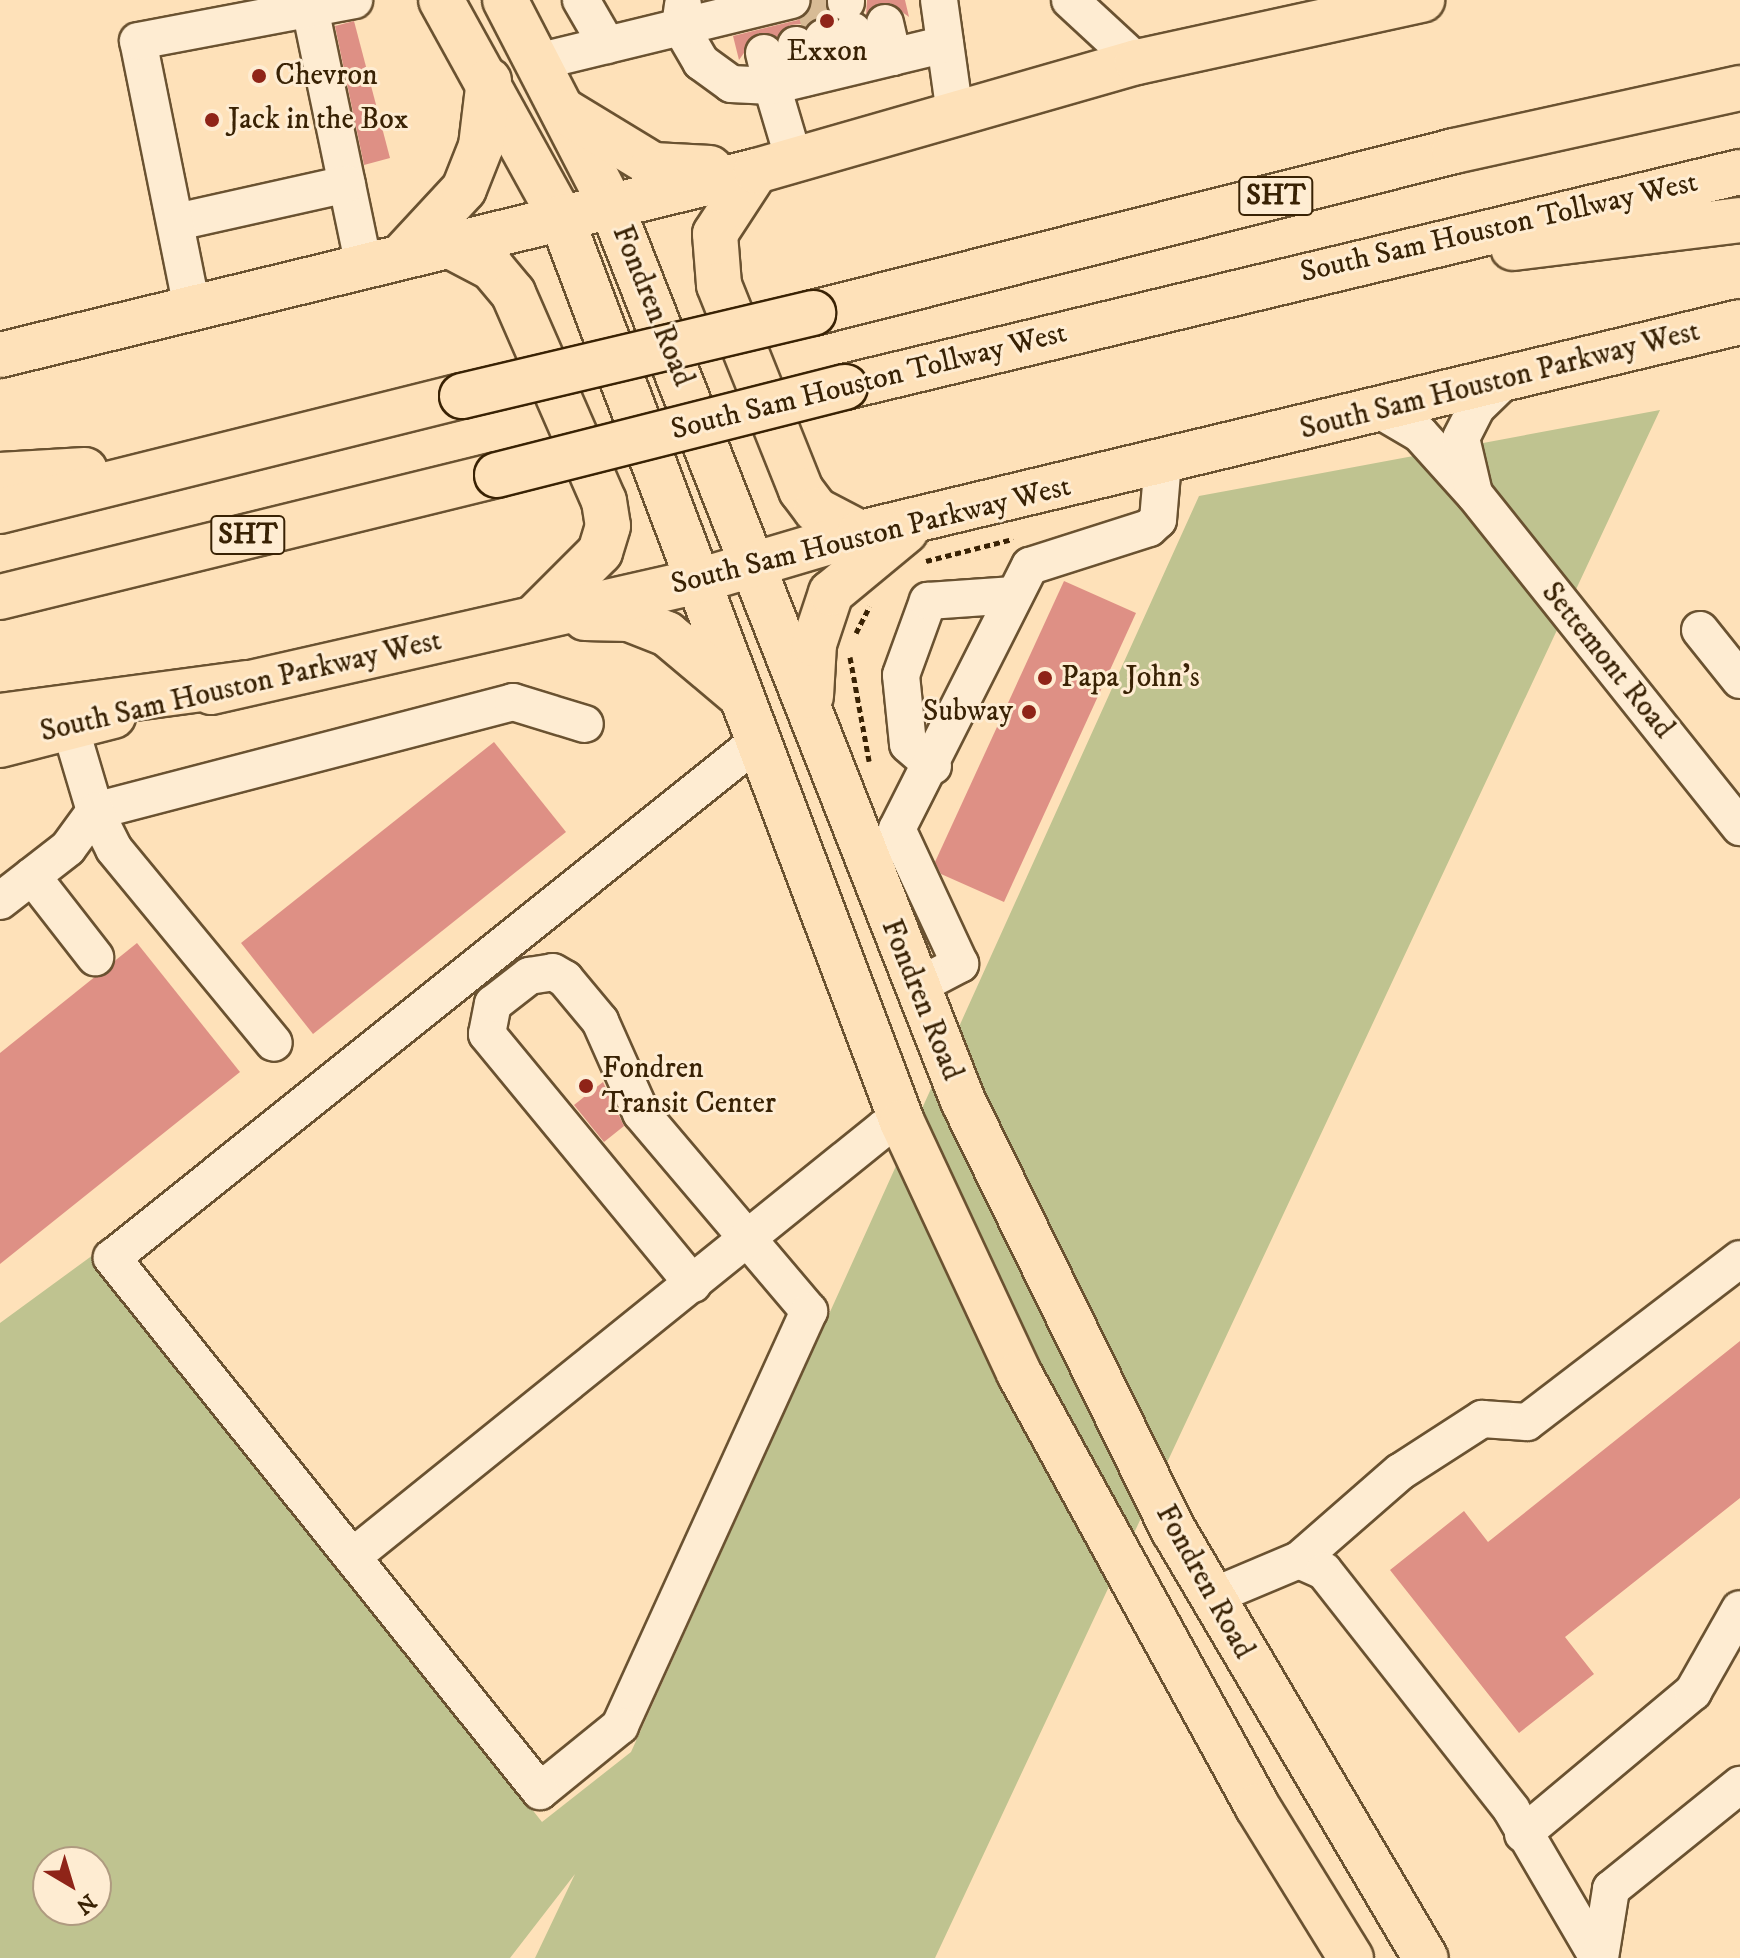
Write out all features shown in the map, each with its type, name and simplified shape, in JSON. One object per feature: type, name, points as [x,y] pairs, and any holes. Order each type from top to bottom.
[{"type":"main road","name":"Fondren Road","points":[[441,0],[489,80],[561,217],[902,1122],[1019,1373],[1155,1626],[1351,1958]]},
{"type":"main road","name":"Fondren Road","points":[[505,0],[611,205],[755,563],[810,710],[878,834],[916,987],[963,1101],[1211,1597],[1426,1958]]},
{"type":"main road","points":[[0,355],[775,165],[1137,62],[1422,0]]},
{"type":"main road","points":[[383,261],[464,189],[481,146],[489,80]]},
{"type":"main road","name":"SHT","points":[[0,511],[462,396],[813,313],[1454,151],[1740,88]]},
{"type":"main road","points":[[561,108],[653,165],[775,165]]},
{"type":"main road","points":[[775,165],[715,234],[719,285],[801,490],[816,510],[860,533]]},
{"type":"main road","name":"South Sam Houston Tollway West","points":[[0,597],[1285,277],[1740,172]]},
{"type":"main road","points":[[1285,277],[1740,220]]},
{"type":"main road","points":[[448,245],[492,268],[513,293],[604,501],[608,526],[600,552],[534,618]]},
{"type":"main road","name":"South Sam Houston Parkway West","points":[[0,745],[247,683],[698,581],[860,533],[1381,411],[1740,322]]},
{"type":"main road","points":[[0,475],[234,454]]},
{"type":"main road","points":[[810,710],[814,644],[831,593],[873,552],[927,518]]},
{"type":"main road","points":[[534,618],[629,619],[667,634],[741,697]]},
{"type":"main road","points":[[0,716],[247,683]]},
{"type":"main road","points":[[902,1122],[963,1101]]},
{"type":"main road","points":[[1155,1626],[1211,1597]]},
{"type":"street","points":[[192,308],[138,41],[354,0]]},
{"type":"street","points":[[581,0],[607,45]]},
{"type":"street","points":[[939,0],[955,114]]},
{"type":"street","points":[[1070,0],[1137,62]]},
{"type":"street","points":[[310,8],[347,184],[383,261]]},
{"type":"street","points":[[537,62],[607,45],[682,13],[815,35],[945,44]]},
{"type":"street","points":[[682,13],[701,62],[731,84],[815,35]]},
{"type":"street","points":[[775,165],[815,35]]},
{"type":"street","points":[[177,222],[347,184]]},
{"type":"street","name":"Settemont Road","points":[[1475,495],[1461,438],[1477,407],[1505,380]]},
{"type":"street","name":"Settemont Road","points":[[1381,411],[1420,434],[1475,495],[1740,827]]},
{"type":"street","points":[[878,834],[933,766],[1030,566],[1044,557],[1149,528],[1158,520],[1163,462]]},
{"type":"street","points":[[933,766],[908,744],[901,675],[928,601],[1014,595]]},
{"type":"street","points":[[1700,630],[1740,680]]},
{"type":"street","points":[[0,901],[68,848],[95,811],[513,702],[585,724]]},
{"type":"street","points":[[70,727],[95,811],[114,849],[274,1043]]},
{"type":"street","points":[[693,1284],[487,1034],[493,1004],[529,976],[553,972],[565,979],[600,1021],[641,1113],[746,1242],[809,1311],[620,1726],[540,1791],[112,1258],[758,741]]},
{"type":"street","points":[[32,876],[95,957]]},
{"type":"street","points":[[503,945],[529,976]]},
{"type":"street","points":[[352,1557],[884,1128],[902,1122]]},
{"type":"street","points":[[1211,1597],[1299,1560],[1400,1472],[1482,1419],[1527,1422],[1740,1259]]},
{"type":"street","points":[[1299,1560],[1324,1571],[1523,1834],[1599,1958]]},
{"type":"street","points":[[1523,1834],[1693,1692],[1740,1609]]},
{"type":"street","points":[[1599,1958],[1611,1889],[1740,1785]]},
{"type":"path","points":[[921,562],[1030,535]]},
{"type":"path","points":[[873,779],[848,649],[875,598]]},
{"type":"green space","points":[[1660,410],[935,1958],[535,1958],[575,1874],[510,1958],[0,1958],[0,1323],[93,1255],[542,1822],[631,1752],[1199,496]]},
{"type":"building","points":[[812,0],[824,0],[835,21],[790,25],[777,37],[758,33],[739,60],[733,36],[798,20]]},
{"type":"building","points":[[867,0],[905,0],[909,17],[890,3],[866,15]]},
{"type":"building","points":[[354,21],[390,158],[364,165],[335,26]]},
{"type":"building","points":[[1064,581],[1136,613],[1004,902],[941,874],[935,862]]},
{"type":"building","points":[[494,742],[566,832],[313,1034],[241,943]]},
{"type":"building","points":[[137,943],[240,1072],[0,1264],[0,1053]]},
{"type":"building","points":[[603,1082],[624,1126],[604,1142],[574,1105]]},
{"type":"building","points":[[1740,1341],[1740,1498],[1565,1637],[1594,1674],[1519,1733],[1390,1570],[1464,1511],[1488,1542]]},
{"type":"tunnel","points":[[813,0],[823,38]]},
{"type":"place","name":"Exxon","points":[[827,21]]},
{"type":"place","name":"Chevron","points":[[259,76]]},
{"type":"place","name":"Jack in the Box","points":[[212,120]]},
{"type":"place","name":"Papa John's","points":[[1045,678]]},
{"type":"place","name":"Subway","points":[[1029,712]]},
{"type":"place","name":"Fondren Transit Center","points":[[586,1086]]}]
